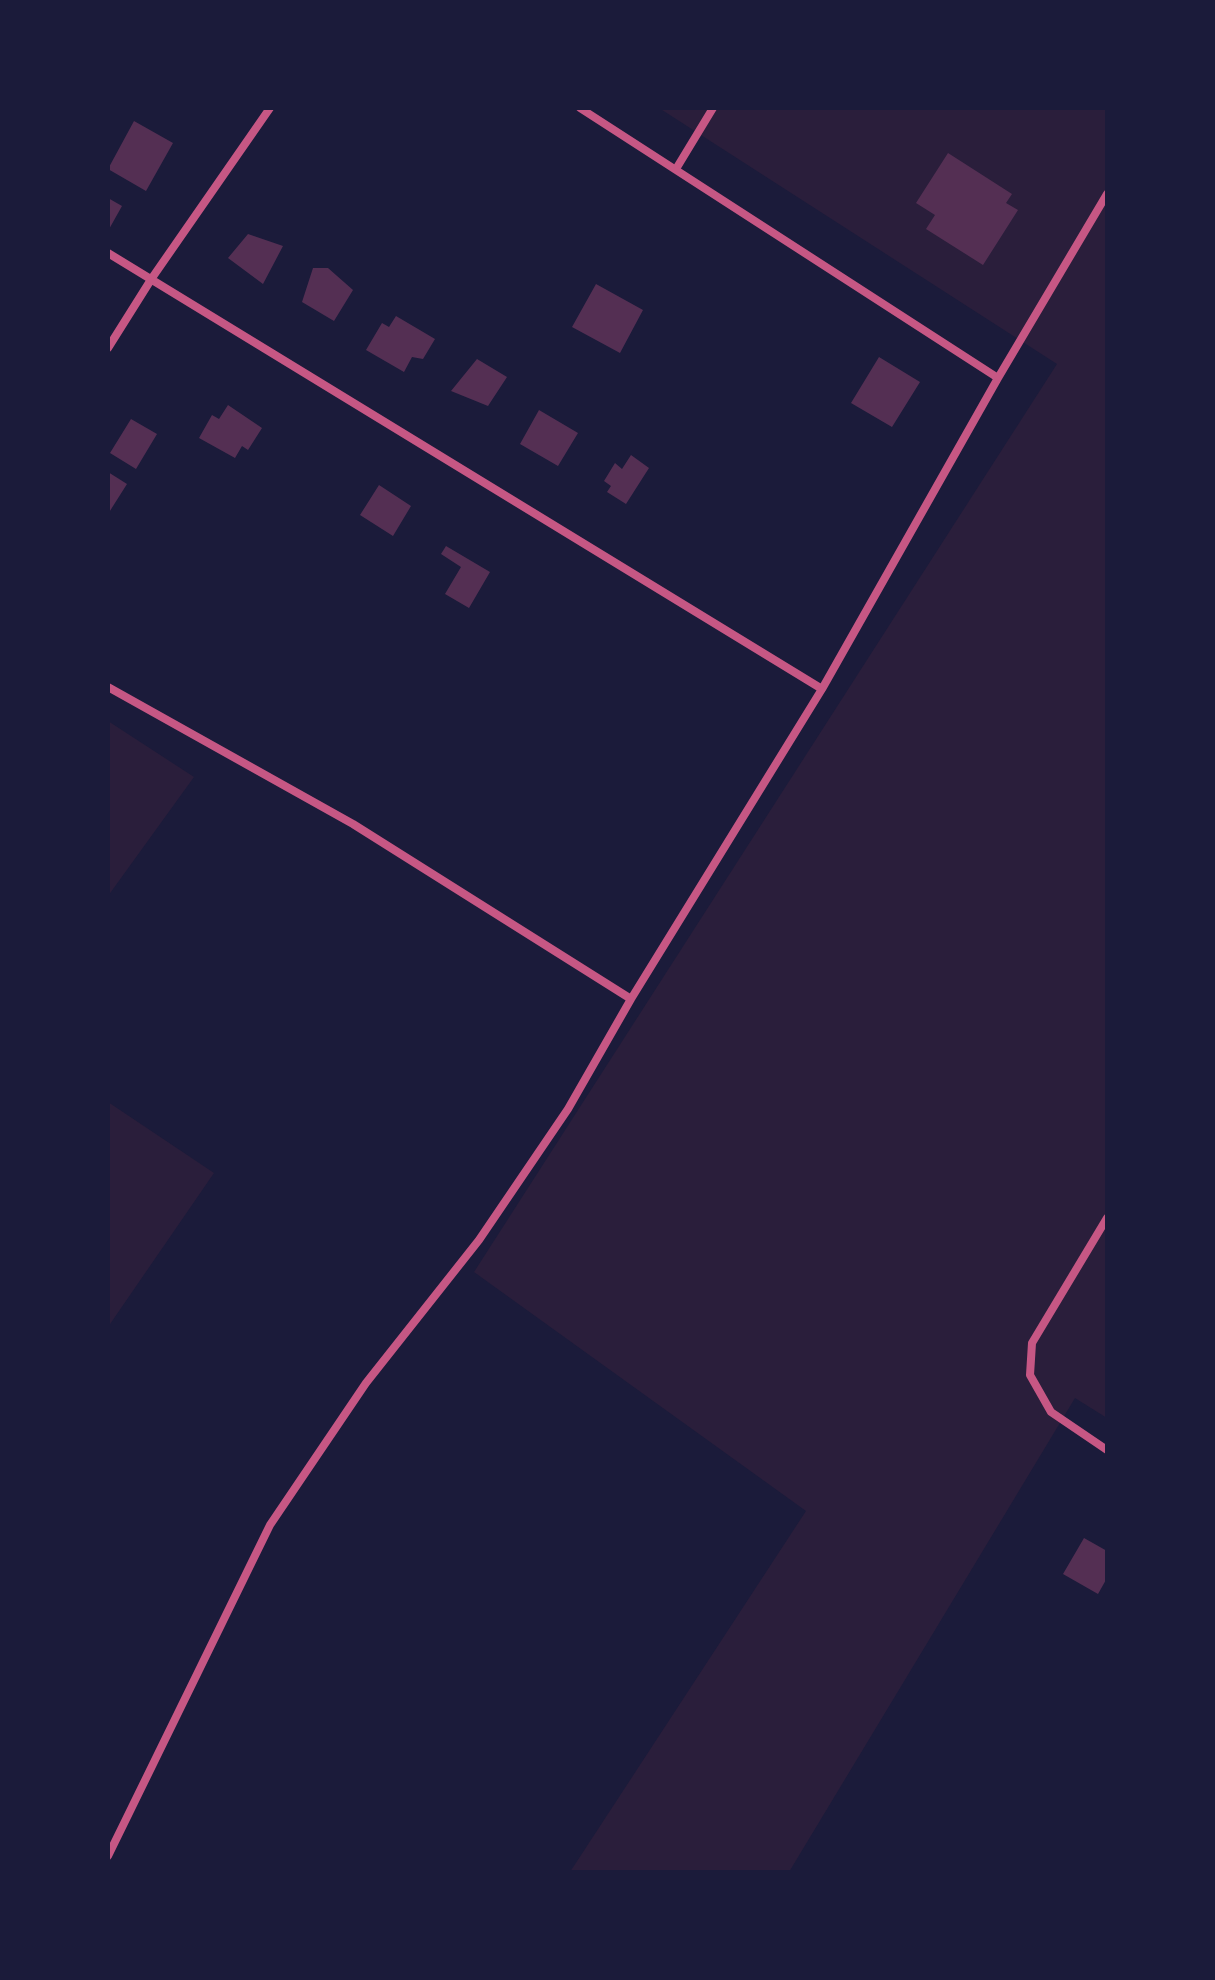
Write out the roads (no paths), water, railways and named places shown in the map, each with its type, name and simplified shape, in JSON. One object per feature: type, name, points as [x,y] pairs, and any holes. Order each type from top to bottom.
[{"type":"street","points":[[108,348],[152,278],[270,108]]},
{"type":"street","points":[[580,108],[998,378]]},
{"type":"street","points":[[676,169],[713,108]]},
{"type":"street","points":[[108,1856],[270,1525],[366,1383],[479,1240],[568,1109],[631,999],[822,689],[998,378],[1107,194]]},
{"type":"street","points":[[108,253],[822,689]]},
{"type":"street","points":[[108,687],[353,824],[631,999]]},
{"type":"street","points":[[1107,1218],[1032,1343],[1030,1375],[1051,1412],[1107,1450]]}]
